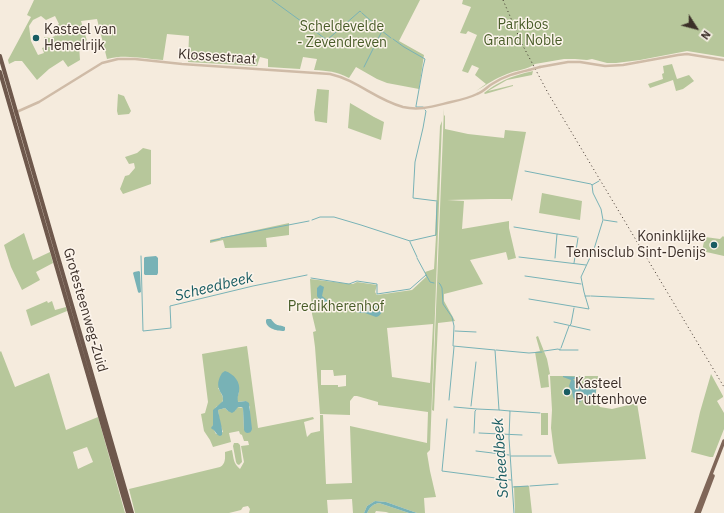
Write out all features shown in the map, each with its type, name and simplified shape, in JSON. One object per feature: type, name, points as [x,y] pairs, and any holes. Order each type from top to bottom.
[{"type":"highway","points":[[0,56],[14,114]]},
{"type":"highway","points":[[0,72],[14,114]]},
{"type":"highway","name":"Grotesteenweg-Zuid","points":[[14,114],[128,513]]},
{"type":"highway","name":"Grotesteenweg-Zuid","points":[[14,114],[132,513]]},
{"type":"main road","points":[[697,513],[724,441]]},
{"type":"main road","points":[[697,513],[724,447]]},
{"type":"street","name":"Klossestraat","points":[[14,114],[39,102],[102,63],[114,59],[124,58],[182,64],[330,74],[344,78],[380,98],[400,106],[411,108],[424,108],[479,94],[502,78],[513,74],[568,62],[605,66],[623,65],[688,54],[724,60]]},
{"type":"green space","name":"Scheldevelde - Zevendreven","points":[[34,0],[420,0],[399,41],[424,55],[419,89],[387,83],[356,67],[349,78],[328,71],[314,70],[317,59],[303,57],[300,69],[268,67],[268,59],[260,57],[257,66],[188,62],[189,36],[167,34],[163,60],[128,57],[107,59],[97,19],[81,21],[88,44],[79,46],[80,60],[68,67],[63,60],[49,69],[37,80],[22,61],[15,61],[9,64],[8,60],[31,17],[27,15]],"holes":[[[41,16],[46,20],[55,16],[59,24],[53,27],[55,36],[50,38],[44,37],[48,46],[42,48],[44,53],[38,55],[31,41],[29,26],[33,20]]]},
{"type":"green space","name":"Parkbos Grand Noble","points":[[463,0],[724,0],[724,57],[687,51],[616,63],[607,63],[592,59],[564,59],[535,64],[529,68],[510,73],[476,91],[486,84],[475,75],[479,68],[472,65],[468,73],[462,71],[477,35],[468,31],[466,34],[460,33],[471,7],[462,4]]},
{"type":"green space","points":[[672,64],[677,79],[689,75],[694,81],[683,89],[676,91],[673,80],[650,88],[648,84],[663,79],[663,66]]},
{"type":"green space","points":[[533,71],[532,75],[507,80],[488,91],[513,86],[485,94],[484,93],[507,79]]},
{"type":"green space","points":[[317,89],[329,90],[327,123],[315,121],[314,112]]},
{"type":"green space","points":[[118,94],[124,96],[131,111],[129,114],[118,115]]},
{"type":"green space","points":[[350,103],[384,122],[381,140],[348,128]]},
{"type":"green space","points":[[444,108],[445,129],[468,134],[504,138],[505,130],[526,132],[512,201],[511,199],[447,200],[464,201],[462,229],[509,221],[509,228],[516,258],[508,260],[506,252],[470,260],[483,284],[444,294],[444,301],[455,321],[438,323],[434,411],[432,410]]},
{"type":"green space","name":"Predikherenhof","points":[[442,121],[430,450],[427,453],[436,497],[424,498],[425,513],[417,513],[386,502],[375,501],[367,506],[364,513],[353,513],[352,499],[327,500],[328,513],[249,513],[250,509],[248,506],[243,507],[241,510],[229,513],[135,513],[129,489],[220,467],[224,462],[225,452],[232,450],[235,463],[240,469],[244,462],[241,446],[249,445],[248,441],[244,441],[239,431],[229,433],[231,442],[213,447],[204,431],[201,414],[205,413],[208,402],[202,354],[247,346],[258,428],[313,417],[314,419],[304,422],[307,437],[311,433],[320,431],[320,415],[323,415],[326,484],[352,483],[350,426],[427,443],[428,412],[378,405],[378,402],[354,396],[350,401],[350,415],[320,414],[313,332],[316,331],[312,314],[310,279],[350,284],[357,282],[377,285],[375,292],[377,295],[412,290],[426,277],[425,272],[434,269],[440,126]],"holes":[[[433,324],[430,383],[392,377],[387,328]],[[321,370],[333,370],[334,376],[346,375],[346,386],[338,387],[338,385],[321,385]],[[218,388],[239,392],[237,402],[246,401],[250,407],[250,413],[244,430],[243,408],[237,407],[235,411],[228,411],[225,408],[218,410],[223,432],[216,434],[212,428],[213,414],[216,407],[222,403],[222,396]]]},
{"type":"green space","points":[[143,148],[151,150],[151,184],[123,194],[120,189],[125,176],[129,175],[135,168],[134,163],[129,164],[125,157],[137,153]]},
{"type":"green space","points":[[542,193],[582,201],[580,220],[539,213]]},
{"type":"green space","points":[[289,223],[289,235],[266,238],[267,247],[225,248],[223,240],[210,243],[210,240]]},
{"type":"green space","points":[[24,233],[33,260],[50,252],[53,263],[36,272],[40,280],[22,290],[11,267],[4,245]]},
{"type":"green space","name":"Koninklijke Tennisclub Sint-Denijs","points":[[723,236],[724,256],[702,251],[705,237],[720,239]]},
{"type":"green space","points":[[47,301],[48,303],[52,301],[55,310],[66,307],[67,311],[31,326],[26,310]]},
{"type":"green space","points":[[538,336],[547,359],[550,374],[548,375],[549,387],[541,388],[535,352],[540,351],[536,337]]},
{"type":"green space","points":[[1,351],[15,387],[49,373],[66,430],[98,417],[125,513],[0,513]],"holes":[[[87,447],[93,462],[78,469],[73,452]]]},
{"type":"green space","points":[[711,374],[723,396],[717,401],[724,413],[724,429],[713,457],[691,452],[700,412]]},
{"type":"green space","points":[[550,376],[598,376],[595,400],[600,407],[612,409],[637,403],[646,459],[558,464],[554,452],[551,428],[552,410]]},
{"type":"green space","points":[[541,413],[548,413],[548,435],[541,435]]},
{"type":"green space","points":[[234,443],[238,443],[240,445],[242,462],[239,465],[236,462],[233,446]]},
{"type":"green space","points":[[514,486],[529,486],[532,513],[515,513]]},
{"type":"green space","points":[[379,503],[409,513],[389,513],[376,511],[375,513],[367,513],[372,506]]},
{"type":"water","points":[[156,256],[158,258],[157,275],[145,275],[144,258]]},
{"type":"water","points":[[139,271],[141,292],[139,293],[133,273]]},
{"type":"water","points":[[320,285],[324,287],[322,296],[328,301],[325,304],[321,303],[317,296],[317,288]]},
{"type":"water","points":[[359,305],[381,305],[382,312],[376,317],[365,313],[356,312],[355,309]]},
{"type":"water","points":[[267,319],[271,319],[276,324],[285,327],[285,330],[278,330],[269,327],[266,323]]},
{"type":"water","points":[[225,371],[234,376],[238,382],[238,402],[246,401],[249,403],[252,429],[250,433],[245,432],[244,430],[243,408],[241,407],[238,407],[232,413],[225,408],[218,410],[222,435],[220,436],[211,428],[213,425],[213,410],[223,401],[218,383],[222,373]]},
{"type":"water","points":[[563,376],[578,377],[578,379],[573,379],[579,386],[591,381],[596,388],[595,396],[593,398],[585,397],[580,402],[576,402],[569,386],[571,380]]},
{"type":"water","points":[[375,501],[386,502],[417,513],[409,513],[379,503],[372,506],[367,513],[364,513],[367,506]]},
{"type":"waterway","points":[[272,0],[327,40],[360,11],[361,12]]},
{"type":"waterway","points":[[362,13],[381,30]]},
{"type":"waterway","points":[[364,67],[382,31],[391,38]]},
{"type":"waterway","name":"Scheedbeek","points":[[393,39],[425,59],[416,106],[423,107]]},
{"type":"waterway","name":"Scheedbeek","points":[[425,110],[423,128],[415,162],[413,198],[437,201]]},
{"type":"waterway","points":[[525,171],[592,185]]},
{"type":"waterway","points":[[529,299],[589,309],[581,277],[594,249],[603,220],[601,209],[593,193],[592,185],[599,181]]},
{"type":"waterway","name":"Scheedbeek","points":[[410,241],[436,235],[437,202]]},
{"type":"waterway","points":[[312,220],[320,217],[334,217],[410,241]]},
{"type":"waterway","points":[[604,220],[617,222]]},
{"type":"waterway","points":[[221,238],[309,221]]},
{"type":"waterway","points":[[514,227],[557,234]]},
{"type":"waterway","points":[[555,258],[557,234],[577,237]]},
{"type":"waterway","points":[[574,263],[578,238]]},
{"type":"waterway","points":[[211,241],[220,239]]},
{"type":"waterway","name":"Scheedbeek","points":[[410,242],[417,257]]},
{"type":"waterway","name":"Scheedbeek","points":[[141,256],[143,331],[171,328],[170,306],[307,275]]},
{"type":"waterway","points":[[519,257],[586,265]]},
{"type":"waterway","name":"Scheedbeek","points":[[417,258],[430,282],[434,283]]},
{"type":"waterway","points":[[311,278],[349,284],[357,281],[377,284],[377,294],[410,289],[426,275]]},
{"type":"waterway","points":[[525,276],[581,284]]},
{"type":"waterway","name":"Scheedbeek","points":[[439,283],[442,288],[443,304],[452,317],[454,326],[453,346],[495,350],[499,410],[510,411],[509,438],[514,513]]},
{"type":"waterway","points":[[585,296],[590,296]]},
{"type":"waterway","points":[[591,296],[654,299]]},
{"type":"waterway","points":[[561,348],[571,324],[574,308]]},
{"type":"waterway","points":[[554,322],[590,330]]},
{"type":"waterway","points":[[455,331],[476,332]]},
{"type":"waterway","points":[[449,400],[454,347]]},
{"type":"waterway","points":[[544,351],[560,349]]},
{"type":"waterway","points":[[496,350],[529,353],[542,352]]},
{"type":"waterway","points":[[560,350],[578,350]]},
{"type":"waterway","points":[[471,406],[476,362]]},
{"type":"waterway","points":[[454,407],[499,410]]},
{"type":"waterway","points":[[474,433],[476,410]]},
{"type":"waterway","points":[[510,411],[540,413]]},
{"type":"waterway","points":[[447,419],[442,471],[511,480]]},
{"type":"waterway","points":[[479,433],[522,435]]},
{"type":"waterway","points":[[476,451],[509,455]]},
{"type":"waterway","points":[[511,456],[551,456]]},
{"type":"waterway","points":[[530,486],[558,484]]},
{"type":"waterway","points":[[513,487],[528,486]]},
{"type":"railway","points":[[503,0],[522,44],[548,93],[724,387]]},
{"type":"place","name":"Kasteel van Hemelrijk","points":[[36,38]]},
{"type":"place","name":"Koninklijke Tennisclub Sint-Denijs","points":[[714,245]]},
{"type":"place","name":"Kasteel Puttenhove","points":[[567,392]]}]
